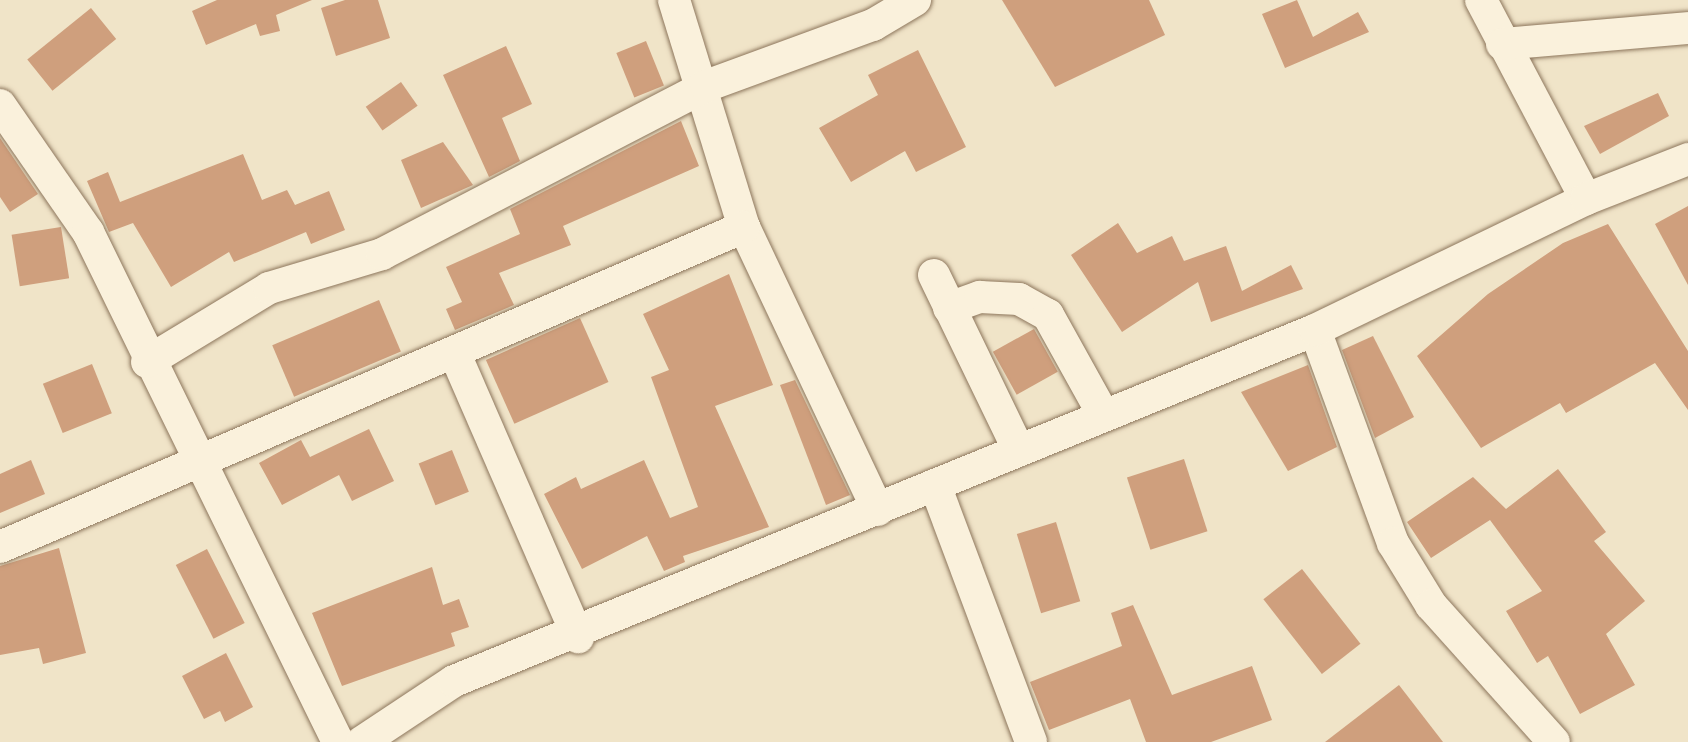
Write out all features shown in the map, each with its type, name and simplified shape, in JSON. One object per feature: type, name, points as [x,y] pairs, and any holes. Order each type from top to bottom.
[{"type":"street","points":[[674,0],[706,86],[744,227],[878,510]]},
{"type":"street","points":[[147,362],[269,288],[382,254],[706,86],[873,25],[915,0]]},
{"type":"street","points":[[1481,0],[1586,199]]},
{"type":"street","points":[[1502,44],[1688,28]]},
{"type":"street","points":[[0,105],[88,232],[147,362],[204,465],[338,742]]},
{"type":"street","points":[[362,742],[454,681],[578,637],[935,485],[1315,330],[1586,199],[1688,159]]},
{"type":"street","points":[[0,547],[204,465],[744,227]]},
{"type":"street","points":[[934,275],[1019,451]]},
{"type":"street","points":[[949,308],[980,297],[1019,299],[1048,315],[1104,416]]},
{"type":"street","points":[[1315,330],[1393,543],[1431,605],[1554,742]]},
{"type":"street","points":[[455,354],[578,637]]},
{"type":"street","points":[[935,485],[1031,742]]},
{"type":"building","points":[[217,0],[312,0],[276,15],[280,31],[260,36],[256,24],[206,45],[192,11]]},
{"type":"building","points":[[345,0],[378,0],[390,38],[336,56],[321,8]]},
{"type":"building","points":[[1002,0],[1149,0],[1165,35],[1055,87]]},
{"type":"building","points":[[1297,0],[1313,37],[1358,12],[1369,32],[1285,68],[1262,14]]},
{"type":"building","points":[[91,8],[116,39],[52,91],[27,60]]},
{"type":"building","points":[[646,41],[664,86],[634,97],[616,53]]},
{"type":"building","points":[[506,46],[532,104],[502,118],[520,161],[489,177],[443,75]]},
{"type":"building","points":[[918,50],[966,147],[916,172],[905,151],[851,182],[819,128],[878,95],[868,75]]},
{"type":"building","points":[[401,82],[418,106],[382,130],[366,107]]},
{"type":"building","points":[[1658,93],[1669,116],[1600,154],[1584,126]]},
{"type":"building","points":[[681,121],[699,166],[563,226],[571,245],[499,273],[514,305],[455,330],[446,309],[462,302],[446,267],[520,234],[510,209]]},
{"type":"building","points":[[0,138],[38,194],[10,212],[0,197]]},
{"type":"building","points":[[443,142],[473,185],[421,208],[401,160]]},
{"type":"building","points":[[243,154],[262,200],[287,190],[295,205],[329,191],[345,230],[311,244],[306,232],[234,262],[229,252],[171,287],[133,223],[109,232],[87,181],[108,172],[120,202]]},
{"type":"building","points":[[1688,206],[1688,285],[1655,224]]},
{"type":"building","points":[[1118,223],[1137,253],[1172,236],[1184,261],[1226,246],[1242,291],[1291,265],[1303,289],[1211,322],[1198,282],[1122,332],[1071,255]]},
{"type":"building","points":[[1608,224],[1688,351],[1688,410],[1655,363],[1566,413],[1560,403],[1481,448],[1417,356],[1488,294],[1563,243]]},
{"type":"building","points":[[61,227],[69,278],[20,286],[12,235]]},
{"type":"building","points":[[729,274],[773,385],[715,406],[769,527],[683,556],[685,562],[664,571],[647,536],[582,569],[544,494],[576,477],[581,489],[644,460],[670,518],[698,507],[651,377],[669,370],[643,314]]},
{"type":"building","points":[[379,300],[401,352],[294,397],[272,345]]},
{"type":"building","points":[[580,318],[608,382],[514,424],[486,360]]},
{"type":"building","points":[[1034,329],[1058,372],[1017,395],[993,352]]},
{"type":"building","points":[[1373,336],[1414,417],[1375,438],[1342,350]]},
{"type":"building","points":[[92,364],[112,413],[63,433],[43,384]]},
{"type":"building","points":[[1308,365],[1337,447],[1288,471],[1241,392]]},
{"type":"building","points":[[795,380],[850,495],[826,505],[780,385]]},
{"type":"building","points":[[369,429],[394,481],[352,501],[339,475],[282,505],[259,463],[301,440],[310,457]]},
{"type":"building","points":[[452,450],[469,492],[435,505],[419,463]]},
{"type":"building","points":[[1184,459],[1207,531],[1150,550],[1127,478]]},
{"type":"building","points":[[31,460],[45,494],[0,513],[0,474]]},
{"type":"building","points":[[1558,469],[1606,532],[1594,541],[1645,601],[1606,634],[1635,685],[1580,714],[1548,656],[1537,663],[1506,611],[1542,591],[1490,520],[1431,558],[1407,522],[1473,477],[1506,509]]},
{"type":"building","points":[[1056,522],[1080,601],[1041,613],[1017,534]]},
{"type":"building","points":[[59,548],[86,653],[43,664],[39,648],[0,655],[0,566]]},
{"type":"building","points":[[207,549],[245,623],[213,639],[176,565]]},
{"type":"building","points":[[432,567],[443,605],[459,599],[469,627],[451,633],[455,646],[342,686],[312,613]]},
{"type":"building","points":[[1302,569],[1360,644],[1322,674],[1263,599]]},
{"type":"building","points":[[1133,605],[1172,695],[1252,666],[1272,720],[1211,742],[1146,742],[1130,699],[1049,730],[1030,682],[1122,646],[1111,613]]},
{"type":"building","points":[[226,653],[253,707],[225,722],[220,711],[204,719],[182,676]]},
{"type":"building","points":[[1399,685],[1443,742],[1325,742]]}]
